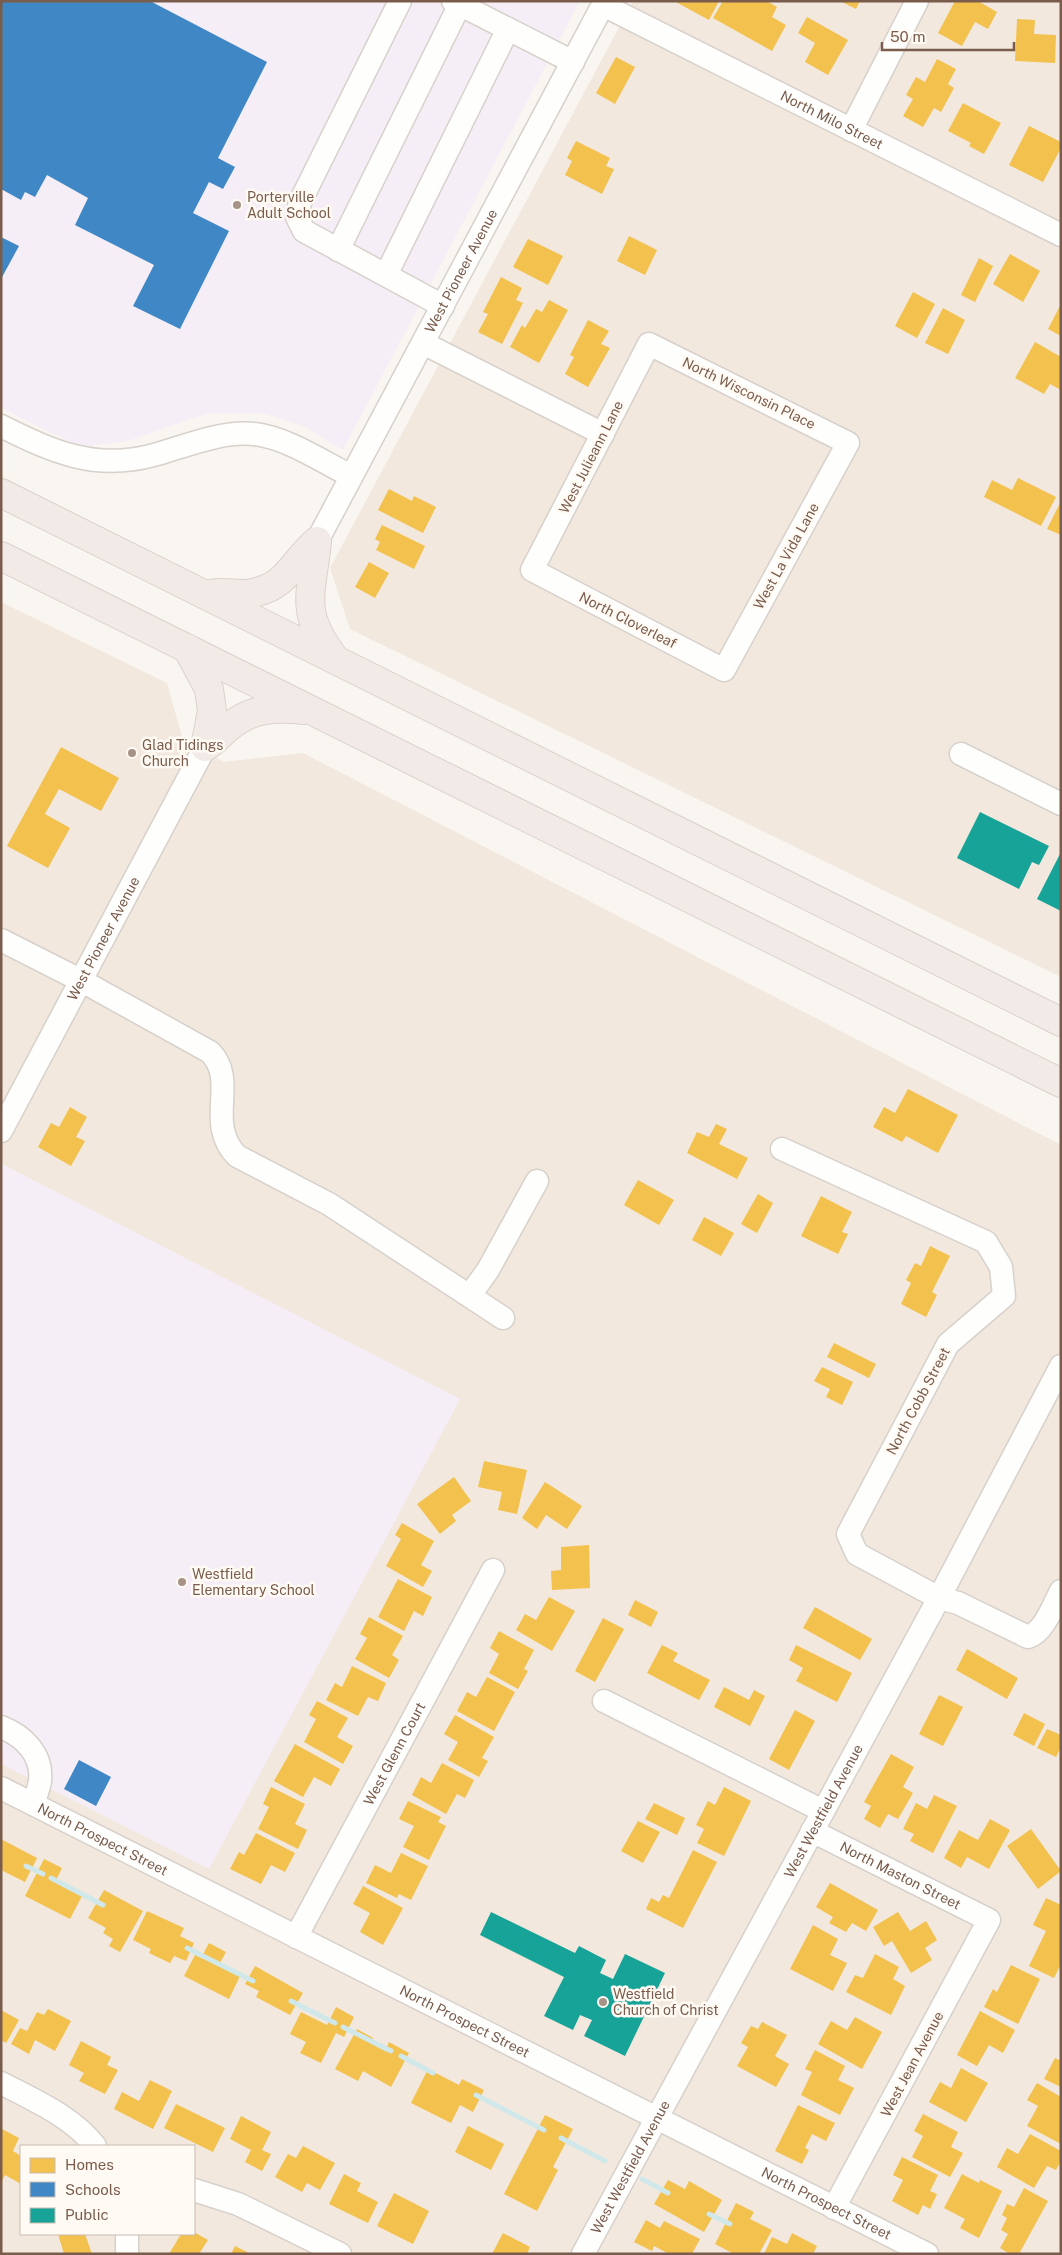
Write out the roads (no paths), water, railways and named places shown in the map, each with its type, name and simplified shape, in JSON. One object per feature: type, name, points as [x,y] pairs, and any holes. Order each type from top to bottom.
[{"type":"highway","points":[[1,493],[1061,1022]]},
{"type":"highway","points":[[207,595],[223,591],[251,594],[274,587],[290,573],[305,551],[317,541]]},
{"type":"highway","points":[[317,541],[309,602],[316,631],[336,659]]},
{"type":"highway","points":[[1,556],[1061,1084]]},
{"type":"highway","points":[[187,648],[202,674],[210,695],[211,724],[205,747]]},
{"type":"highway","points":[[205,747],[216,741],[236,721],[250,713],[285,708],[314,712]]},
{"type":"street","points":[[400,1],[300,202],[297,218],[304,231],[443,306]]},
{"type":"street","points":[[852,130],[917,1]]},
{"type":"street","points":[[338,250],[457,3],[573,62]]},
{"type":"street","name":"North Milo Street","points":[[604,3],[1061,234]]},
{"type":"street","name":"West Pioneer Avenue","points":[[317,541],[604,3]]},
{"type":"street","points":[[386,275],[508,29]]},
{"type":"street","points":[[423,343],[603,434]]},
{"type":"street","name":"West Julieann Lane","points":[[532,570],[649,344]]},
{"type":"street","name":"North Wisconsin Place","points":[[649,344],[848,443]]},
{"type":"street","points":[[1,426],[60,453],[95,460],[134,459],[200,441],[234,434],[254,434],[274,439],[298,449],[351,476]]},
{"type":"street","name":"West La Vida Lane","points":[[724,670],[848,443]]},
{"type":"street","name":"North Cloverleaf","points":[[532,570],[724,670]]},
{"type":"street","name":"West Pioneer Avenue","points":[[1,1131],[205,747]]},
{"type":"street","points":[[961,754],[1061,804]]},
{"type":"street","points":[[1,940],[82,981],[210,1052],[218,1060],[222,1073],[223,1132],[227,1146],[237,1156],[329,1204],[503,1318]]},
{"type":"street","name":"North Cobb Street","points":[[782,1149],[986,1242],[1001,1267],[1004,1296],[948,1344],[848,1534],[857,1554],[939,1598],[958,1603],[1028,1637],[1034,1635],[1039,1630],[1061,1592]]},
{"type":"street","points":[[470,1296],[488,1270],[536,1181]]},
{"type":"street","name":"West Westfield Avenue","points":[[583,2254],[939,1598],[1061,1366]]},
{"type":"street","name":"West Glenn Court","points":[[296,1937],[492,1570]]},
{"type":"street","points":[[604,1701],[824,1811]]},
{"type":"street","points":[[1,1727],[24,1740],[33,1750],[38,1764],[40,1781],[33,1804]]},
{"type":"street","name":"North Prospect Street","points":[[1,1788],[927,2254]]},
{"type":"street","name":"North Maston Street","points":[[812,1831],[989,1920]]},
{"type":"street","name":"West Jean Avenue","points":[[834,2208],[989,1920]]},
{"type":"street","points":[[1,2083],[60,2116],[76,2127],[95,2145]]},
{"type":"street","points":[[195,2190],[238,2204],[340,2254]]},
{"type":"street","points":[[127,2235],[128,2254]]},
{"type":"waterway","points":[[26,1866],[43,1874]]},
{"type":"waterway","points":[[51,1878],[103,1905]]},
{"type":"waterway","points":[[187,1948],[253,1981]]},
{"type":"waterway","points":[[291,2001],[335,2023]]},
{"type":"waterway","points":[[343,2027],[391,2051]]},
{"type":"waterway","points":[[401,2056],[433,2073]]},
{"type":"waterway","points":[[476,2095],[544,2130]]},
{"type":"waterway","points":[[561,2138],[605,2161]]},
{"type":"waterway","points":[[642,2179],[668,2193]]},
{"type":"waterway","points":[[709,2214],[730,2224]]},
{"type":"place","name":"Porterville Adult School","points":[[237,205]]},
{"type":"place","name":"Glad Tidings Church","points":[[132,753]]},
{"type":"place","name":"Westfield Elementary School","points":[[182,1582]]},
{"type":"place","name":"Westfield Church of Christ","points":[[603,2002]]}]
